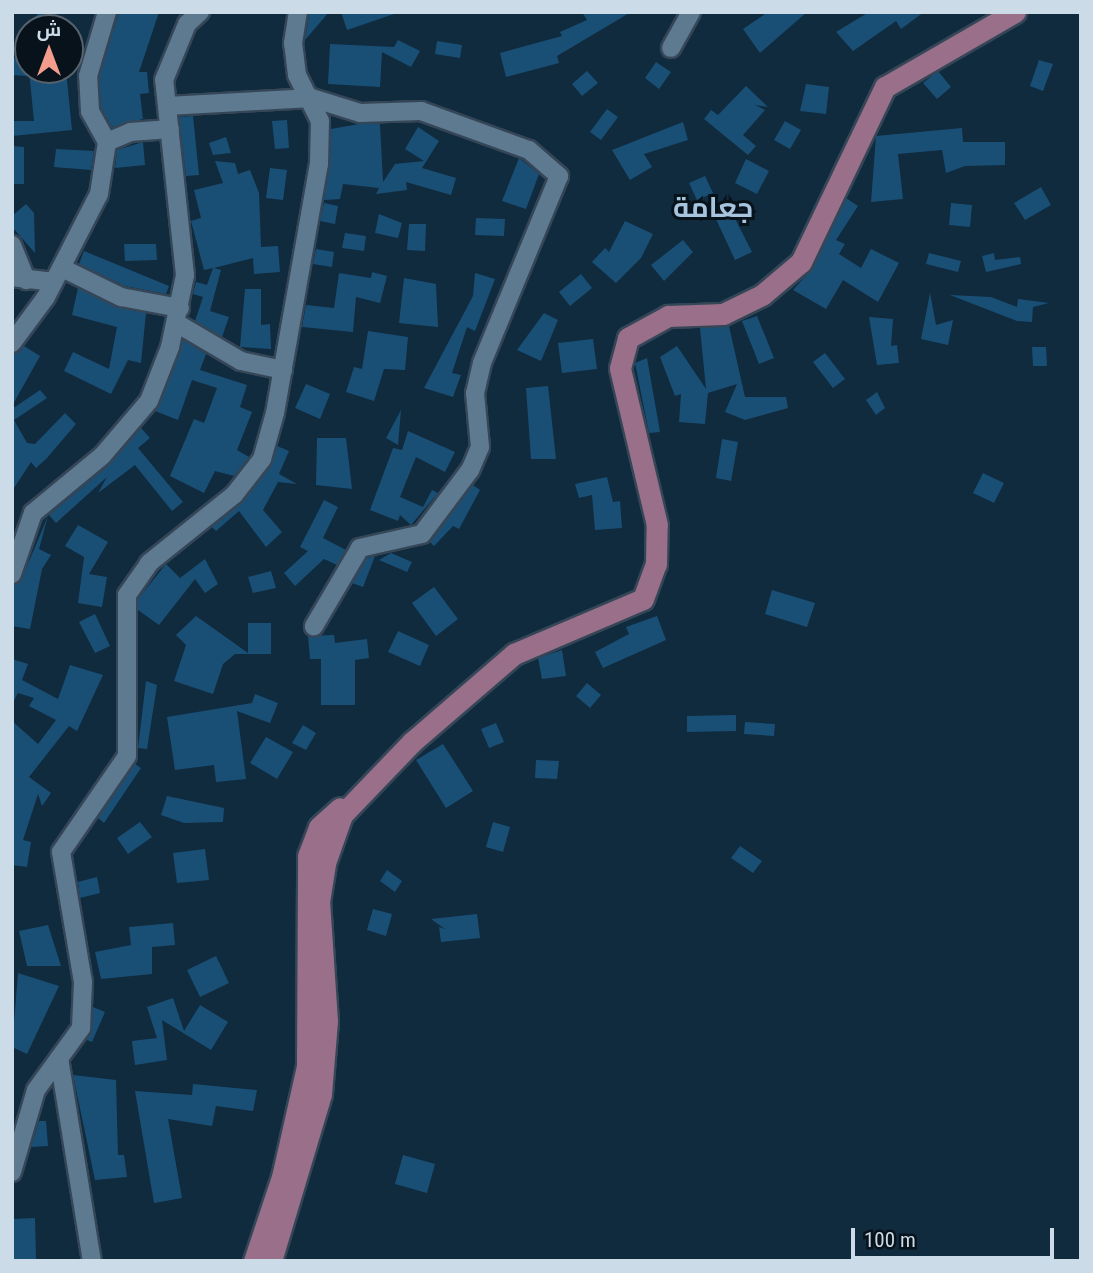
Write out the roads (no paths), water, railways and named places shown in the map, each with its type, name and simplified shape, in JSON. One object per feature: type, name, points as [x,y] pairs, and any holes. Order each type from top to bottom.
[{"type":"main road","points":[[271,1261],[295,1163],[309,1046],[303,905],[308,856],[319,827],[351,802],[514,654],[643,600],[656,564],[657,525],[620,368],[628,338],[668,316],[723,314],[772,286],[801,262],[885,87],[1015,12]]},
{"type":"main road","points":[[254,1261],[295,1163]]},
{"type":"street","points":[[12,343],[58,275],[99,194],[107,142],[90,111],[88,76],[107,12]]},
{"type":"street","points":[[12,574],[33,513],[102,456],[149,401],[179,316],[184,262],[164,80],[187,24],[200,12]]},
{"type":"street","points":[[12,1172],[36,1090],[81,1028],[83,982],[61,852],[127,756],[127,595],[142,570],[234,495],[262,459],[283,370],[319,164],[320,121],[312,98],[297,75],[293,43],[298,12]]},
{"type":"street","points":[[671,48],[691,12]]},
{"type":"street","points":[[167,106],[312,98],[360,113],[396,109],[460,121],[529,150],[559,176],[482,363],[475,393],[480,447],[470,470],[422,534],[360,548],[313,626]]},
{"type":"street","points":[[107,142],[130,132],[170,129]]},
{"type":"street","points":[[12,245],[19,279],[58,275],[179,316],[241,361],[283,370]]},
{"type":"street","points":[[59,1058],[92,1261]]},
{"type":"district","name":"جعامة","points":[[713,208]]}]
